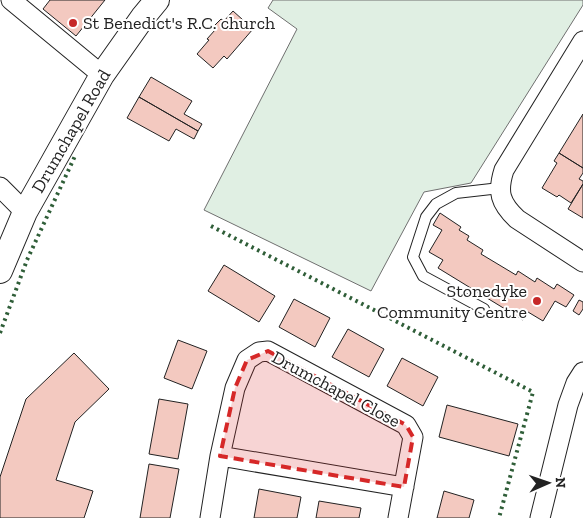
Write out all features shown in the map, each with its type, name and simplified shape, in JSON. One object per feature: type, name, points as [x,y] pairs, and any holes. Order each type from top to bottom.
[{"type":"street","points":[[11,0],[102,74]]},
{"type":"street","name":"Drumchapel Road","points":[[0,271],[25,212],[102,74],[157,0]]},
{"type":"street","points":[[583,41],[504,170],[500,188],[502,200],[507,210],[516,220],[583,262]]},
{"type":"street","points":[[0,187],[25,212]]},
{"type":"street","name":"Drumchapel Close","points":[[210,518],[220,456],[235,388],[247,360],[259,352],[268,351],[406,426],[413,436],[398,518]]},
{"type":"street","points":[[540,518],[568,405],[576,383],[583,372]]},
{"type":"street","points":[[220,456],[404,487]]},
{"type":"lane","points":[[484,309],[423,276],[413,256],[426,217],[436,204],[456,193],[500,188]]},
{"type":"highlighted area","points":[[268,351],[406,425],[413,437],[404,487],[220,456],[235,388],[247,360]]},
{"type":"green space","points":[[273,0],[583,0],[583,5],[471,183],[424,192],[371,291],[204,210],[297,29],[268,8]]},
{"type":"building","name":"St Benedict's R.C. church","points":[[50,0],[105,0],[76,36],[43,9]]},
{"type":"building","points":[[233,11],[253,29],[227,59],[224,56],[213,68],[197,54],[215,30],[212,28],[221,19],[224,21]]},
{"type":"building","points":[[151,77],[192,101],[184,114],[202,124],[198,131],[139,97]]},
{"type":"building","points":[[139,97],[198,131],[194,139],[176,129],[169,141],[127,118]]},
{"type":"building","points":[[583,114],[583,168],[559,153]]},
{"type":"building","points":[[559,153],[583,168],[583,173],[579,179],[583,181],[583,184],[571,203],[559,195],[557,197],[542,188],[557,163],[554,161]]},
{"type":"building","points":[[583,184],[583,218],[568,209]]},
{"type":"building","points":[[440,213],[461,227],[459,230],[469,236],[467,240],[483,250],[481,254],[516,275],[518,271],[535,282],[537,278],[554,289],[557,284],[574,295],[566,307],[555,301],[543,321],[528,312],[523,320],[438,268],[443,260],[429,252],[442,230],[433,225]]},
{"type":"building","points":[[224,265],[275,296],[259,322],[208,291]]},
{"type":"building","points":[[294,299],[330,318],[315,347],[279,327]]},
{"type":"building","points":[[579,300],[583,302],[583,309],[579,315],[573,311]]},
{"type":"building","points":[[348,329],[384,349],[369,377],[332,357]]},
{"type":"building","points":[[178,340],[207,351],[192,389],[164,378]]},
{"type":"building","points":[[74,353],[109,389],[75,422],[56,480],[93,491],[84,518],[0,518],[0,477],[26,399]]},
{"type":"building","points":[[402,358],[438,377],[423,406],[387,386]]},
{"type":"building","points":[[159,399],[188,404],[178,459],[149,454]]},
{"type":"building","points":[[447,405],[518,424],[509,456],[439,437]]},
{"type":"building","points":[[149,464],[179,469],[170,518],[140,518]]},
{"type":"building","points":[[259,489],[301,497],[297,518],[254,518]]},
{"type":"building","points":[[444,491],[474,500],[469,518],[437,518]]},
{"type":"building","points":[[319,501],[361,508],[359,518],[316,518]]},
{"type":"hedge","points":[[0,333],[27,260],[75,156]]},
{"type":"hedge","points":[[211,226],[533,392],[499,518]]},
{"type":"place","name":"St Benedict's R.C. church","points":[[73,23]]},
{"type":"place","name":"Stonedyke Community Centre","points":[[537,301]]}]
